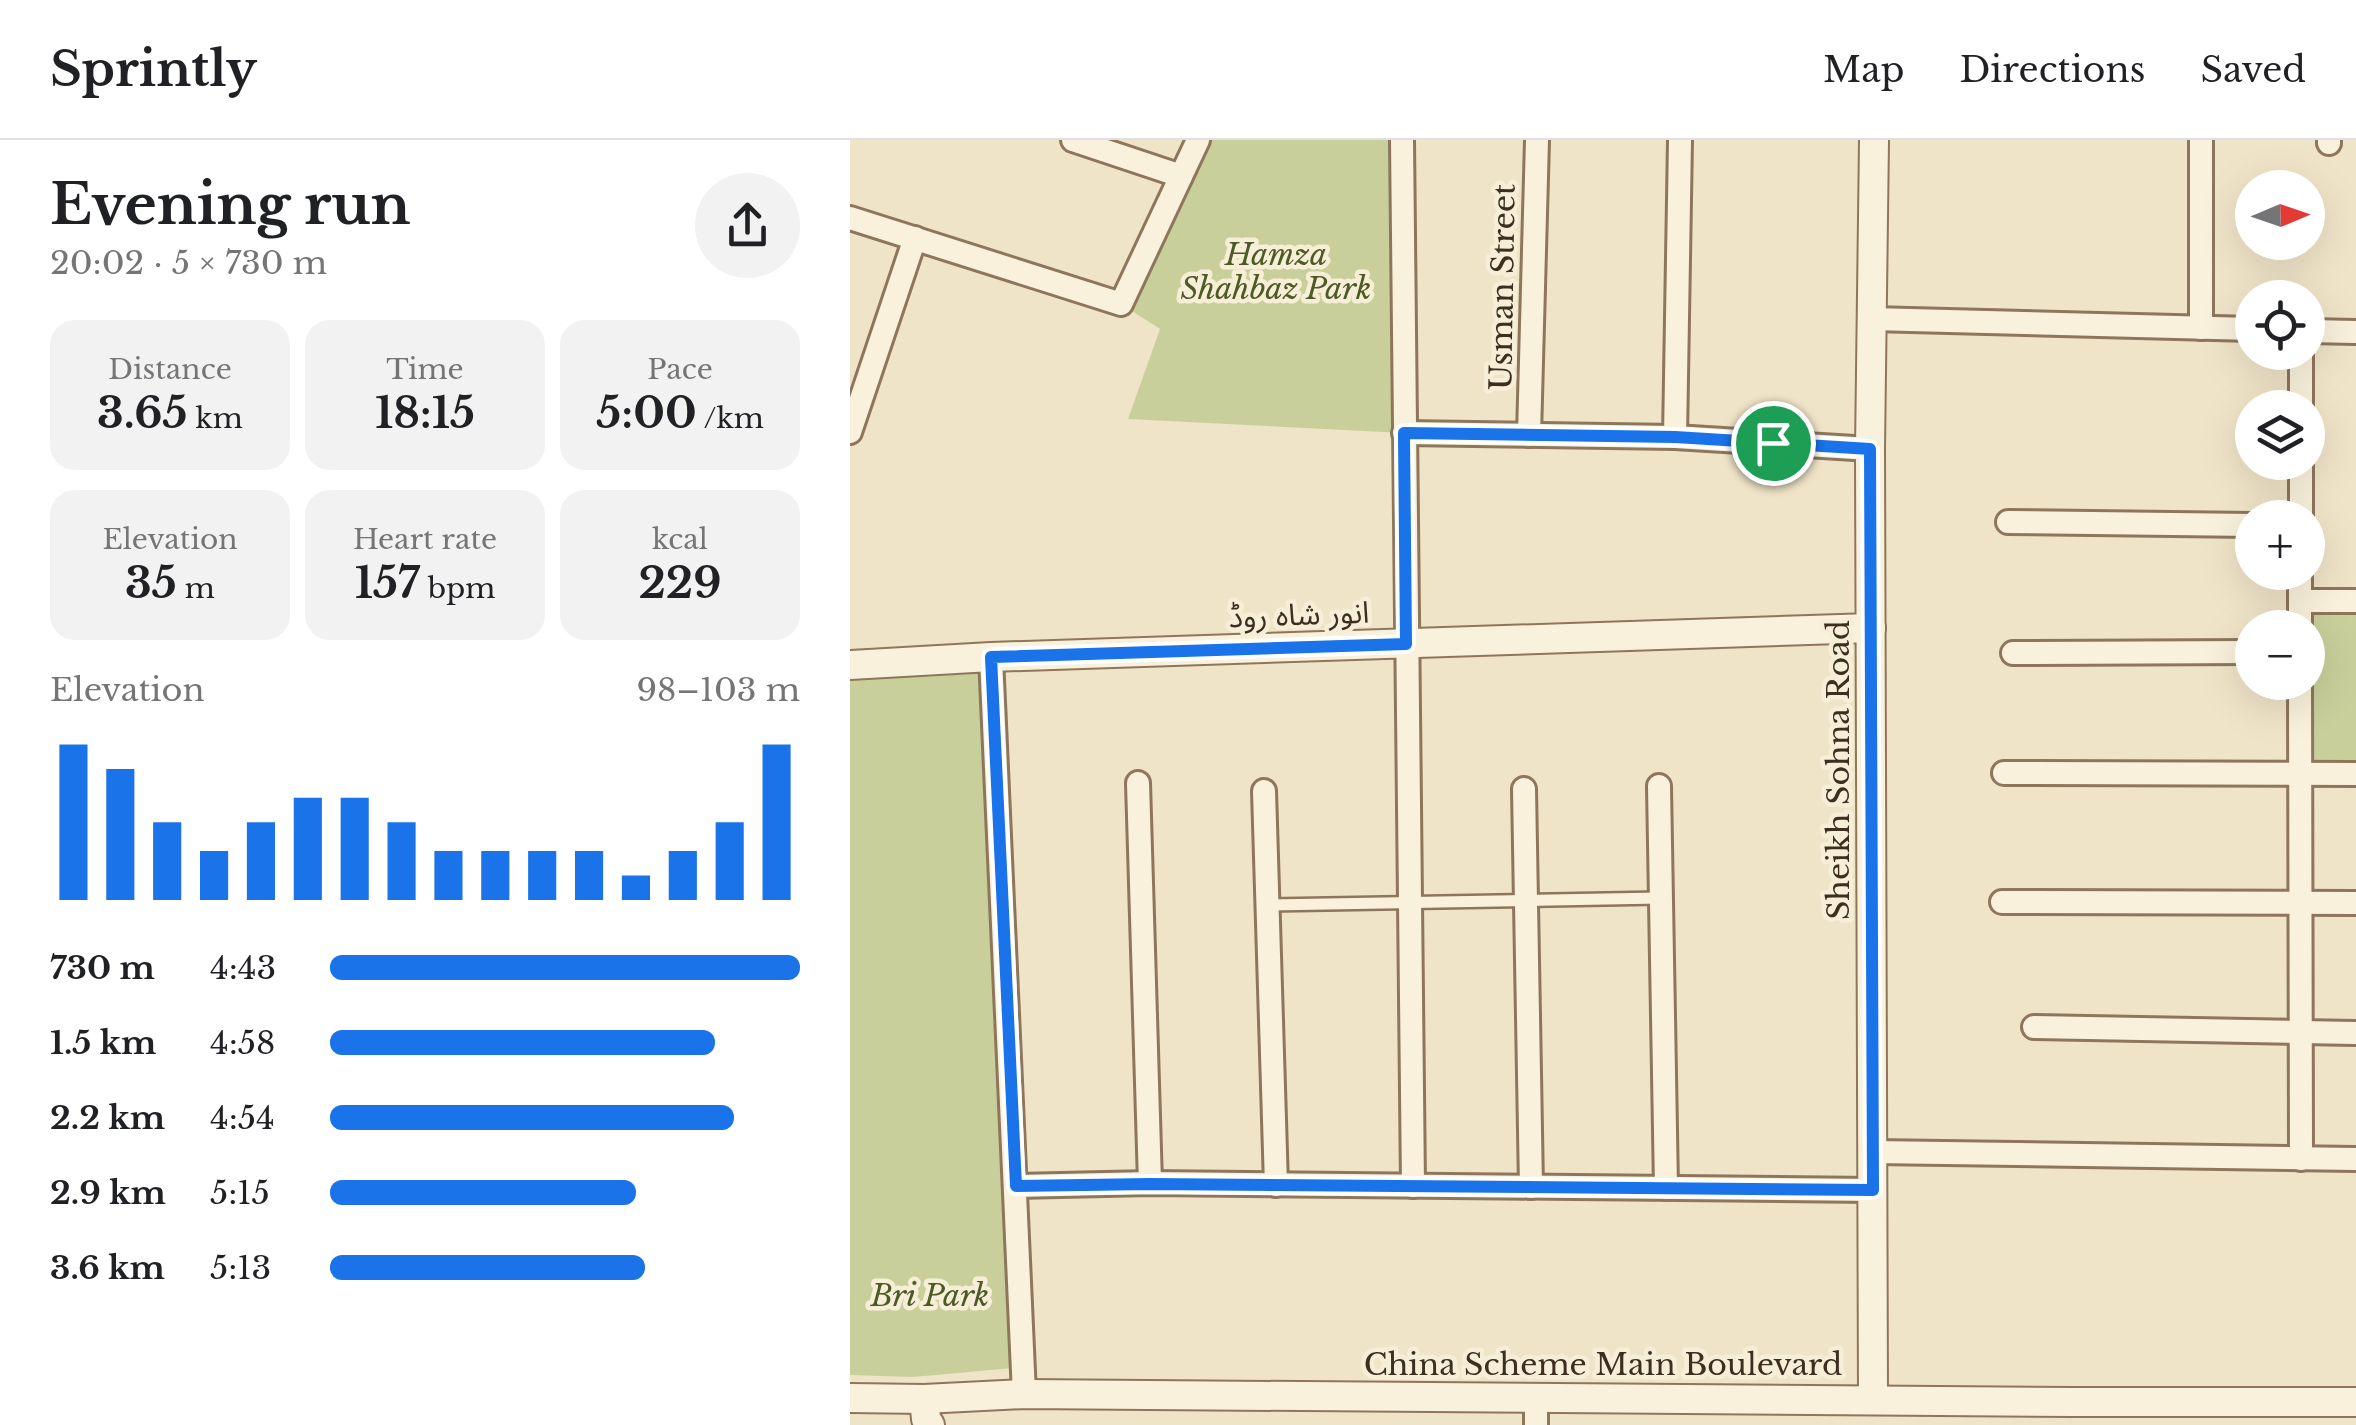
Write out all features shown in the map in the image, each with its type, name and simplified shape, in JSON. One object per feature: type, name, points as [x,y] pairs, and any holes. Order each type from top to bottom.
[{"type":"street","points":[[1073,140],[1182,176]]},
{"type":"street","points":[[850,218],[1121,304],[1198,140]]},
{"type":"street","points":[[1402,140],[1413,1186]]},
{"type":"street","name":"Usman Street","points":[[1529,435],[1537,140]]},
{"type":"street","points":[[1675,437],[1680,140]]},
{"type":"street","name":"Sheikh Sohna Road","points":[[1873,1400],[1870,449],[1874,140]]},
{"type":"street","points":[[2201,328],[2202,140]]},
{"type":"street","points":[[850,432],[915,238]]},
{"type":"street","points":[[1872,318],[2235,329]]},
{"type":"street","points":[[2325,331],[2356,332]]},
{"type":"street","points":[[1404,433],[1675,437],[1870,449]]},
{"type":"street","points":[[2008,522],[2235,526]]},
{"type":"street","points":[[2300,590],[2300,610]]},
{"type":"street","points":[[2300,601],[2356,601]]},
{"type":"street","name":"انور شاہ روڈ","points":[[850,665],[1871,628]]},
{"type":"street","points":[[2013,654],[2235,652]]},
{"type":"street","points":[[991,657],[1024,1394]]},
{"type":"street","points":[[2300,700],[2300,1159]]},
{"type":"street","points":[[2004,773],[2356,774]]},
{"type":"street","points":[[1138,783],[1150,1184]]},
{"type":"street","points":[[1658,786],[1666,1188]]},
{"type":"street","points":[[1524,789],[1531,1187]]},
{"type":"street","points":[[1264,792],[1276,1185]]},
{"type":"street","points":[[2002,902],[2356,902]]},
{"type":"street","points":[[2034,1027],[2356,1032]]},
{"type":"street","points":[[1872,1152],[2356,1160]]},
{"type":"street","points":[[1016,1186],[1873,1190]]},
{"type":"street","name":"China Scheme Main Boulevard","points":[[850,1398],[927,1412],[1024,1394],[1536,1411],[1873,1400],[2074,1414],[2356,1402]]},
{"type":"lane","points":[[1268,905],[1660,898]]},
{"type":"green space","name":"Hamza Shahbaz Park","points":[[1198,140],[1402,140],[1404,433],[1128,419],[1160,329],[1121,304]]},
{"type":"green space","points":[[2300,601],[2356,601],[2356,774],[2300,773],[2306,700],[2325,700],[2325,610],[2302,610]]},
{"type":"green space","name":"Bri Park","points":[[978,669],[1013,1368],[913,1377],[850,1375],[850,678]]},
{"type":"route","points":[[1404,433],[1675,437],[1773,443],[1870,449],[1873,1190],[1016,1186],[991,657],[1406,644],[1404,433]]}]
